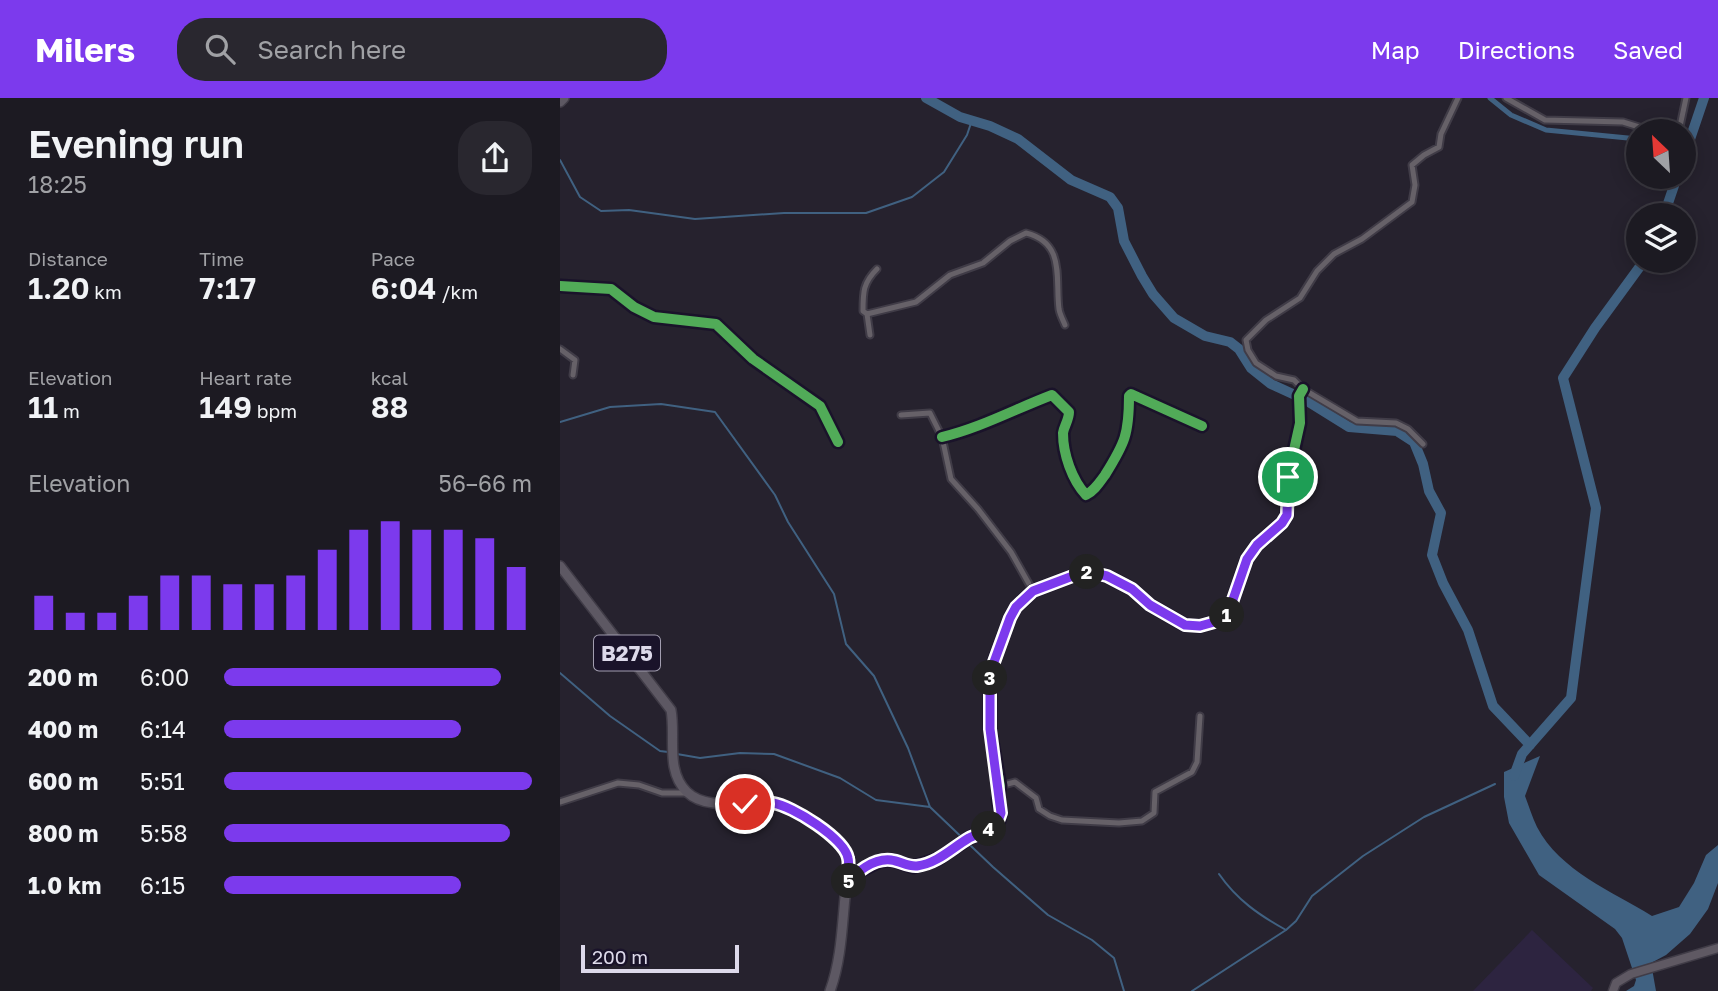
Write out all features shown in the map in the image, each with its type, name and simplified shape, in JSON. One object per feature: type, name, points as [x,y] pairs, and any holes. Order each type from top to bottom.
[{"type":"main road","points":[[560,102],[564,98]]},
{"type":"main road","name":"B275","points":[[560,566],[671,710],[674,723],[673,759],[677,777],[687,793]]},
{"type":"main road","points":[[687,793],[719,803],[771,803],[788,807],[813,823],[844,849],[848,859],[846,886],[836,973],[830,991]]},
{"type":"main road","points":[[1613,991],[1616,984],[1631,974],[1718,948]]},
{"type":"street","points":[[1423,444],[1408,429],[1396,424],[1356,421],[1303,389],[1294,380],[1276,376],[1256,363],[1248,350],[1246,340],[1266,320],[1300,298],[1317,271],[1334,254],[1362,239],[1412,202],[1415,185],[1412,165],[1439,147],[1441,134],[1458,98]]},
{"type":"street","points":[[1506,98],[1545,120],[1626,123]]},
{"type":"street","points":[[1682,119],[1686,98]]},
{"type":"street","points":[[867,314],[916,302],[950,275],[983,263],[1026,233],[1038,236],[1046,243],[1056,261],[1059,311],[1065,325]]},
{"type":"street","points":[[870,335],[867,314],[863,311],[863,289],[867,279],[877,270]]},
{"type":"street","points":[[560,286],[611,289],[634,307],[654,317],[716,324],[753,359],[820,407],[838,442]]},
{"type":"street","points":[[560,349],[575,360],[573,375]]},
{"type":"street","points":[[846,886],[856,873],[880,861],[892,860],[913,867],[938,859],[965,841],[992,828],[999,821],[999,786],[990,729],[990,673],[1010,618],[1016,607],[1033,591],[1086,571],[1107,576],[1132,589],[1150,605],[1185,625],[1200,626],[1218,621],[1228,614],[1247,559],[1287,515],[1288,477],[1300,423],[1299,396],[1303,389]]},
{"type":"street","points":[[942,437],[977,427],[1052,395],[1057,397],[1061,406],[1069,412],[1063,430],[1064,440],[1076,485],[1086,495],[1097,486],[1123,447],[1129,421],[1129,396],[1132,394],[1202,426]]},
{"type":"street","points":[[901,415],[930,413],[942,437],[951,479],[1011,552],[1033,591]]},
{"type":"street","points":[[999,786],[1015,782],[1036,798],[1039,808],[1049,816],[1062,820],[1119,823],[1142,821],[1154,813],[1155,792],[1192,772],[1196,762],[1200,716]]},
{"type":"street","points":[[560,802],[618,783],[639,785],[662,793],[687,793]]},
{"type":"shaded area","points":[[1532,930],[1593,988],[1591,991],[1473,991]]},
{"type":"water","points":[[1540,756],[1525,796],[1537,827],[1547,842],[1559,856],[1588,879],[1652,916],[1679,907],[1694,883],[1706,855],[1718,845],[1718,883],[1708,909],[1690,934],[1666,955],[1651,963],[1656,991],[1626,991],[1634,986],[1636,980],[1622,938],[1615,929],[1539,875],[1509,823],[1504,797],[1504,772]]},
{"type":"waterway","points":[[926,98],[960,117],[990,126],[1018,139],[1071,180],[1110,197],[1118,208],[1124,241],[1142,276],[1153,294],[1174,318],[1205,336],[1230,342],[1239,349],[1251,368],[1271,384],[1295,395]]},
{"type":"waterway","points":[[1490,98],[1511,115],[1546,130],[1626,138]]},
{"type":"waterway","points":[[1696,122],[1704,98]]},
{"type":"waterway","points":[[560,160],[580,197],[601,211],[629,210],[695,219],[784,213],[866,213],[912,197],[944,172],[967,135],[972,120]]},
{"type":"waterway","points":[[1668,203],[1673,189]]},
{"type":"waterway","points":[[1514,776],[1522,754],[1571,698],[1596,508],[1563,378],[1635,273]]},
{"type":"waterway","points":[[1304,399],[1349,427],[1397,431],[1414,442],[1423,464],[1429,491],[1441,513],[1432,555],[1443,583],[1468,630],[1493,706],[1530,745]]},
{"type":"waterway","points":[[560,422],[610,407],[661,404],[715,412],[775,495],[788,522],[834,594],[846,644],[874,676],[908,748],[930,807],[1048,915],[1092,940],[1114,958],[1124,991]]},
{"type":"waterway","points":[[560,673],[610,716],[660,751],[668,752]]},
{"type":"waterway","points":[[677,754],[700,758],[740,753],[774,754],[840,778],[876,800],[930,807]]},
{"type":"waterway","points":[[1192,991],[1286,930],[1296,921],[1312,896],[1363,856],[1424,817],[1495,784]]},
{"type":"waterway","points":[[1219,874],[1249,906],[1286,930]]},
{"type":"cycle path","points":[[560,286],[611,289],[634,307],[654,317],[716,324],[753,359],[820,406],[838,442]]},
{"type":"cycle path","points":[[846,886],[856,873],[880,861],[892,860],[913,867],[938,859],[969,838],[992,828],[999,821],[1000,786],[990,729],[990,672],[1010,618],[1016,607],[1033,591],[1086,571],[1107,576],[1132,589],[1150,605],[1185,625],[1200,626],[1218,621],[1228,614],[1247,559],[1287,515],[1288,477],[1300,423],[1299,396],[1303,389]]},
{"type":"cycle path","points":[[942,437],[1052,395],[1069,412],[1063,433],[1065,449],[1069,466],[1086,495],[1105,475],[1121,446],[1127,429],[1131,394],[1202,426]]},
{"type":"route","points":[[745,804],[771,803],[788,807],[833,838],[844,849],[848,859],[846,886],[856,873],[880,861],[892,860],[913,867],[925,864],[992,828],[999,821],[1001,813],[990,729],[990,673],[1016,607],[1033,591],[1086,571],[1107,576],[1132,589],[1150,605],[1185,625],[1200,626],[1218,621],[1228,614],[1247,559],[1287,515],[1288,477]]}]
